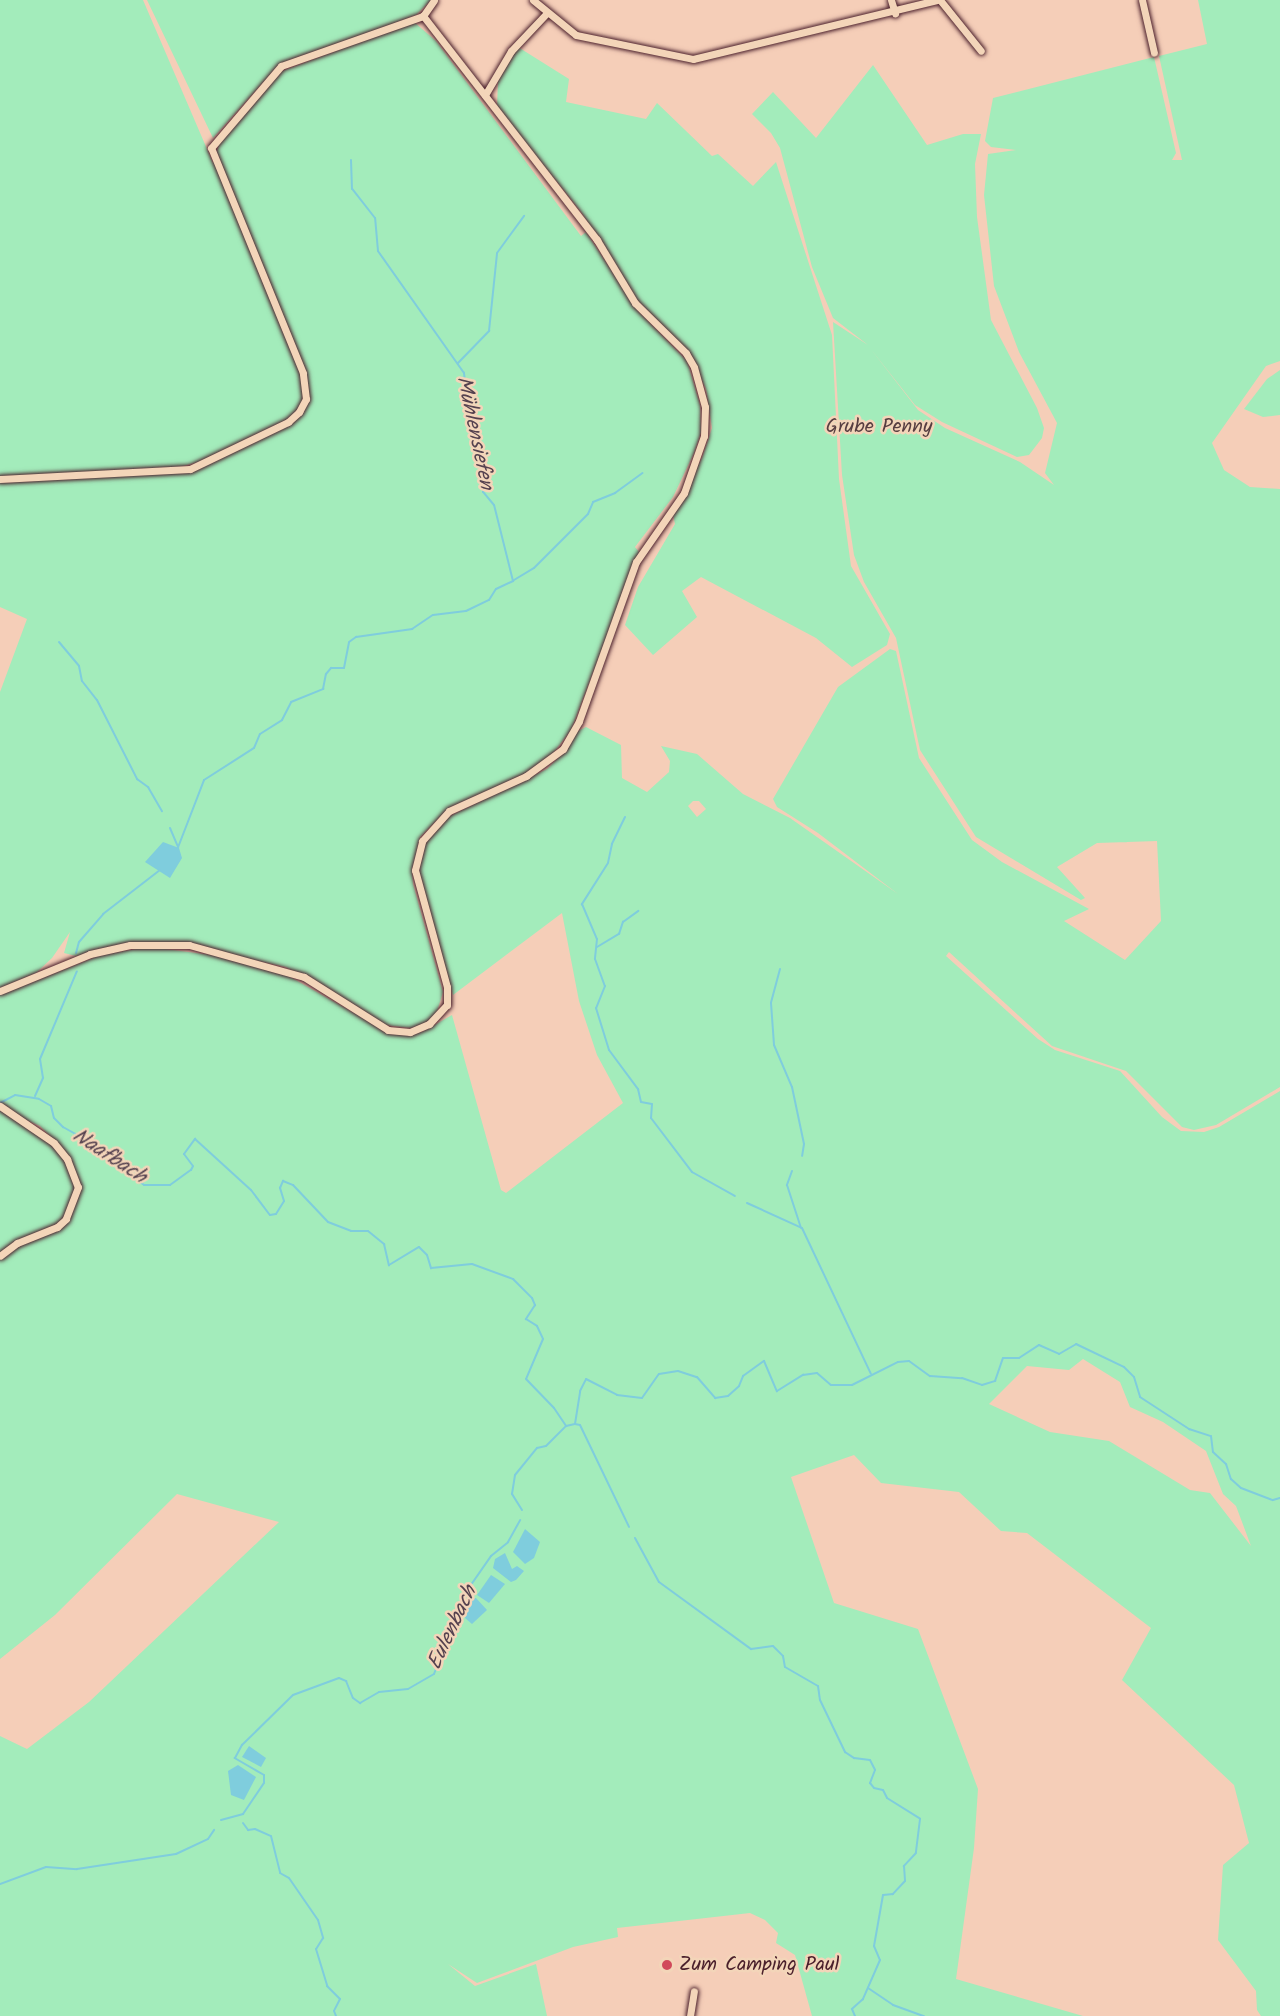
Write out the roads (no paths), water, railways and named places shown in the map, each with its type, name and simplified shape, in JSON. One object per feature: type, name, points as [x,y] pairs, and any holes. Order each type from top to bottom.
[{"type":"street","points":[[533,0],[546,14],[576,35],[693,59],[895,13],[938,0],[981,51]]},
{"type":"street","points":[[891,0],[895,13]]},
{"type":"street","points":[[1142,0],[1154,53]]},
{"type":"street","points":[[0,479],[190,469],[288,422],[300,412],[306,399],[303,373],[211,148],[281,66],[423,15],[433,1]]},
{"type":"street","points":[[485,95],[511,51],[546,14]]},
{"type":"street","points":[[0,991],[90,954],[130,945],[189,945],[304,977],[388,1030],[419,1029],[447,1005],[447,987],[416,870],[422,841],[449,811],[526,776],[563,749],[579,721],[636,562],[684,493],[704,436],[705,407],[694,367],[686,354],[635,303],[597,240],[423,15]]},
{"type":"street","points":[[0,1106],[54,1143],[67,1159],[78,1187],[66,1219],[57,1227],[17,1243],[0,1256]]},
{"type":"street","points":[[690,2016],[694,1991]]},
{"type":"water","points":[[163,842],[179,848],[182,858],[170,878],[145,862]]},
{"type":"water","points":[[525,1529],[540,1542],[534,1558],[525,1564],[513,1552]]},
{"type":"water","points":[[505,1553],[512,1569],[517,1566],[524,1571],[511,1582],[493,1568],[495,1559]]},
{"type":"water","points":[[491,1575],[505,1584],[489,1603],[477,1595]]},
{"type":"water","points":[[476,1598],[487,1610],[472,1624],[465,1618],[471,1599]]},
{"type":"water","points":[[249,1746],[266,1758],[261,1767],[242,1757]]},
{"type":"water","points":[[238,1765],[256,1777],[244,1800],[231,1795],[228,1771]]},
{"type":"waterway","name":"Mühlensiefen","points":[[177,850],[204,780],[254,748],[260,734],[282,720],[291,702],[323,689],[326,674],[331,668],[344,668],[349,642],[356,637],[412,629],[433,615],[466,611],[489,600],[496,589],[513,581],[494,505],[483,492],[485,470],[479,464],[482,457],[472,431],[464,373],[378,251],[375,218],[352,189],[351,160]]},
{"type":"waterway","points":[[458,363],[489,331],[497,253],[524,216]]},
{"type":"waterway","points":[[514,580],[534,568],[588,514],[593,502],[615,493],[643,473]]},
{"type":"waterway","points":[[59,642],[79,666],[82,681],[97,700],[137,779],[148,787],[162,811]]},
{"type":"waterway","points":[[625,817],[612,844],[608,863],[582,904],[597,939],[595,959],[605,986],[596,1008],[609,1050],[638,1089],[641,1102],[652,1104],[651,1118],[692,1172],[735,1196]]},
{"type":"waterway","points":[[170,828],[178,847]]},
{"type":"waterway","name":"Mühlensiefen","points":[[76,953],[79,942],[103,914],[160,870]]},
{"type":"waterway","points":[[597,947],[619,934],[623,922],[638,911]]},
{"type":"waterway","points":[[780,969],[771,1003],[774,1045],[792,1087],[804,1144],[802,1156]]},
{"type":"waterway","name":"Mühlensiefen","points":[[35,1096],[43,1078],[40,1059],[77,971]]},
{"type":"waterway","name":"Naafbach","points":[[0,1103],[15,1095],[39,1099],[51,1106],[54,1118],[63,1127],[106,1151],[119,1168],[144,1185],[170,1185],[191,1170],[193,1166],[184,1154],[195,1139],[251,1190],[270,1215],[276,1214],[284,1201],[280,1188],[283,1181],[293,1185],[328,1222],[351,1231],[368,1231],[384,1244],[389,1265],[419,1247],[427,1255],[431,1268],[472,1264],[513,1279],[532,1298],[535,1305],[526,1319],[537,1326],[543,1339],[526,1379],[554,1408],[566,1426],[575,1424],[580,1391],[586,1379],[617,1395],[642,1398],[659,1374],[678,1371],[697,1377],[715,1398],[728,1396],[739,1386],[743,1376],[764,1361],[777,1391],[803,1375],[817,1373],[831,1385],[852,1385],[898,1362],[909,1361],[930,1376],[962,1378],[982,1385],[995,1381],[1003,1358],[1019,1358],[1039,1345],[1059,1354],[1076,1344],[1124,1367],[1134,1377],[1140,1397],[1189,1429],[1211,1436],[1213,1452],[1226,1464],[1231,1479],[1241,1488],[1273,1500],[1280,1498]]},
{"type":"waterway","points":[[792,1171],[787,1185],[801,1228]]},
{"type":"waterway","points":[[747,1203],[802,1228],[871,1374]]},
{"type":"waterway","points":[[575,1424],[580,1425],[629,1527]]},
{"type":"waterway","name":"Eulenbach","points":[[522,1510],[512,1494],[515,1475],[537,1448],[546,1446],[565,1427]]},
{"type":"waterway","name":"Eulenbach","points":[[221,1820],[243,1814],[264,1783],[264,1775],[235,1758],[242,1745],[293,1695],[339,1678],[346,1681],[353,1698],[360,1703],[379,1692],[408,1689],[434,1674],[466,1592],[491,1556],[508,1542],[520,1520]]},
{"type":"waterway","points":[[635,1538],[659,1582],[751,1649],[773,1646],[783,1656],[785,1667],[818,1686],[820,1700],[845,1752],[854,1758],[870,1760],[875,1770],[870,1783],[874,1788],[883,1790],[887,1798],[920,1819],[916,1853],[904,1866],[905,1881],[893,1894],[883,1895],[874,1946],[880,1960],[863,1999],[852,2009],[855,2016]]},
{"type":"waterway","name":"Eulenbach","points":[[243,1823],[248,1830],[255,1829],[271,1836],[280,1873],[289,1878],[318,1920],[323,1938],[316,1949],[327,1986],[340,1999],[334,2011],[336,2016]]},
{"type":"waterway","points":[[0,1884],[46,1867],[77,1869],[176,1854],[208,1839],[214,1830]]},
{"type":"waterway","points":[[868,1988],[893,2005],[924,2016]]},
{"type":"place","name":"Zum Camping Paul","points":[[667,1965]]},
{"type":"park label","name":"Grube Penny","points":[[879,427]]}]
